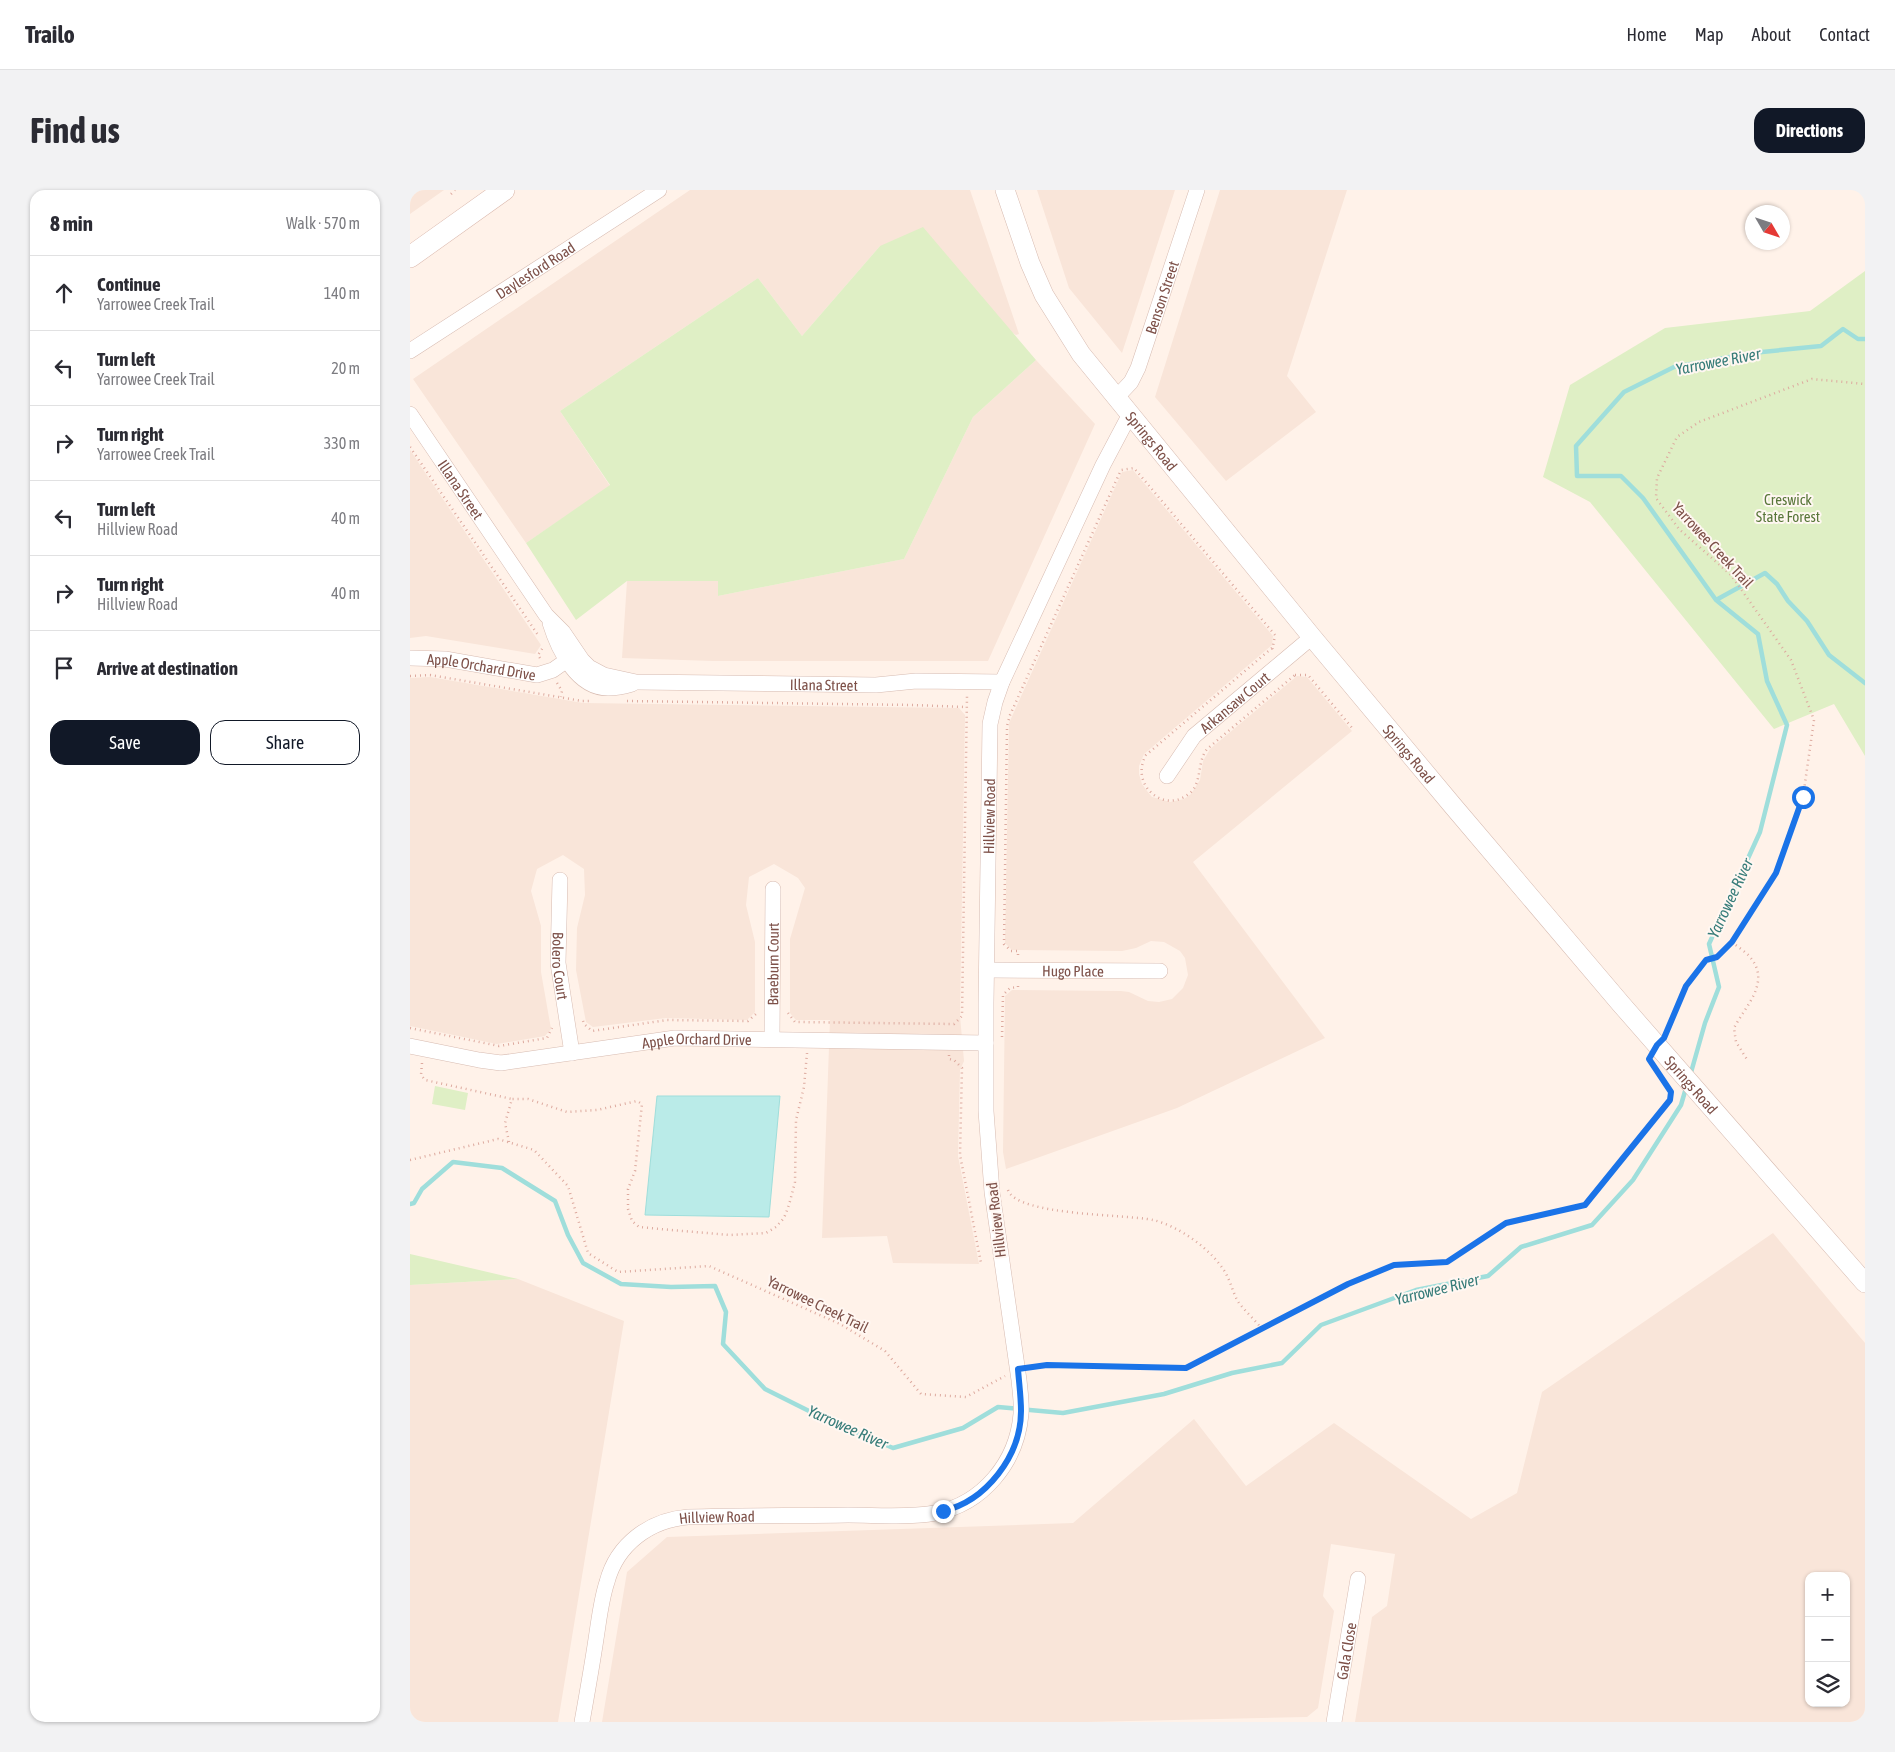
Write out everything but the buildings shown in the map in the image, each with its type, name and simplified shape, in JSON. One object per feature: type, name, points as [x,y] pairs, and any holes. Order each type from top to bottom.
[{"type":"main road","points":[[410,256],[504,190]]},
{"type":"street","name":"Daylesford Road","points":[[410,351],[659,190]]},
{"type":"street","name":"Springs Road","points":[[1004,190],[1030,263],[1050,307],[1081,354],[1312,637],[1657,1045],[1865,1283]]},
{"type":"street","name":"Benson Street","points":[[1116,398],[1131,382],[1138,368],[1197,190]]},
{"type":"street","name":"Illana Street","points":[[410,414],[546,615],[566,636],[581,677],[599,687],[610,688],[644,682],[876,685],[916,681],[1002,682]]},
{"type":"street","name":"Hillview Road","points":[[582,1722],[607,1581],[619,1555],[641,1533],[662,1522],[681,1517],[912,1514],[950,1509],[976,1496],[992,1481],[1003,1468],[1014,1446],[1021,1412],[1018,1374],[992,1183],[986,1112],[989,732],[992,712],[1002,682],[1103,466],[1130,414]]},
{"type":"street","name":"Arkansaw Court","points":[[1167,776],[1194,736],[1312,637]]},
{"type":"street","name":"Apple Orchard Drive","points":[[410,658],[445,659],[531,674],[549,672],[573,657]]},
{"type":"street","name":"Bolero Court","points":[[560,880],[558,963],[572,1053]]},
{"type":"street","name":"Braeburn Court","points":[[772,1039],[773,889]]},
{"type":"street","name":"Hugo Place","points":[[988,970],[1160,971]]},
{"type":"street","name":"Apple Orchard Drive","points":[[410,1046],[500,1063],[675,1038],[986,1043]]},
{"type":"street","name":"Gala Close","points":[[1334,1722],[1358,1579]]},
{"type":"path","points":[[451,194],[455,190]]},
{"type":"path","name":"Yarrowee Creek Trail","points":[[1657,1045],[1664,1038],[1686,986],[1706,960],[1717,957],[1732,942],[1776,873],[1803,797],[1814,720],[1791,660],[1731,576],[1679,529],[1656,498],[1657,478],[1676,438],[1699,422],[1812,379],[1865,384]]},
{"type":"path","points":[[410,447],[539,638]]},
{"type":"path","points":[[1002,1043],[1003,995],[1010,988],[1018,987],[1018,952],[1011,951],[1004,944],[1007,726],[1010,714],[1121,470],[1134,468],[1275,635],[1272,648],[1278,655]]},
{"type":"path","points":[[544,645],[538,656],[562,690],[561,697]]},
{"type":"path","points":[[1289,668],[1295,676],[1296,674],[1308,675],[1353,729]]},
{"type":"path","points":[[410,1028],[499,1046],[547,1038],[552,1029],[551,1018],[566,1015],[581,1014],[584,1024],[592,1031],[667,1020],[748,1021],[756,1014],[757,1006],[788,1006],[788,1014],[796,1022],[954,1024],[962,1016],[966,707],[968,682]]},
{"type":"path","points":[[1732,942],[1753,961],[1759,978],[1754,996],[1734,1028],[1736,1042],[1748,1061]]},
{"type":"path","points":[[948,1024],[949,1059],[954,1060],[962,1068],[960,1156],[981,1263]]},
{"type":"path","points":[[423,1059],[421,1075],[425,1080],[512,1099],[528,1099],[567,1112],[597,1110],[637,1101],[642,1104],[635,1171],[628,1189],[628,1209],[632,1221],[639,1227],[730,1236],[761,1234],[776,1227],[784,1218],[794,1187],[796,1120],[805,1082],[807,1040]]},
{"type":"path","name":"Yarrowee Creek Trail","points":[[410,1160],[498,1139],[534,1150],[568,1186],[588,1253],[618,1272],[709,1266],[840,1324],[885,1351],[921,1394],[966,1397],[1018,1374],[1047,1365],[1186,1368],[1348,1284],[1394,1265],[1447,1262],[1506,1223],[1585,1205],[1670,1100],[1671,1092],[1660,1075]]},
{"type":"path","points":[[509,1142],[505,1123],[512,1099]]},
{"type":"path","points":[[1007,1185],[1009,1194],[1013,1198],[1038,1207],[1073,1213],[1153,1220],[1185,1234],[1201,1246],[1224,1270],[1239,1302],[1262,1329]]},
{"type":"shaded area","points":[[410,190],[444,190],[410,214]]},
{"type":"shaded area","points":[[690,190],[970,190],[1019,334],[1016,335],[880,246],[802,336],[758,278],[560,411],[610,486],[526,543],[413,379]]},
{"type":"shaded area","points":[[1037,190],[1175,190],[1122,353],[1069,288]]},
{"type":"shaded area","points":[[1220,190],[1347,190],[1287,376],[1316,412],[1226,481],[1155,397]]},
{"type":"shaded area","points":[[1036,360],[1095,424],[988,661],[713,661],[622,658],[627,581],[718,581],[718,596],[904,559],[973,417]]},
{"type":"shaded area","points":[[410,450],[541,645],[535,654],[426,636],[410,638]]},
{"type":"shaded area","points":[[1133,470],[1273,636],[1272,645],[1144,754],[1139,766],[1139,774],[1142,784],[1152,797],[1170,802],[1184,799],[1191,794],[1200,780],[1203,761],[1210,749],[1297,676],[1307,677],[1352,731],[1193,862],[1325,1038],[1177,1108],[1006,1169],[1003,1152],[1005,996],[1012,990],[1121,991],[1129,992],[1148,1001],[1159,1002],[1172,999],[1183,988],[1188,975],[1185,958],[1180,951],[1164,942],[1151,941],[1136,948],[1122,951],[1012,950],[1005,943],[1009,723],[1122,472]]},
{"type":"shaded area","points":[[430,677],[583,703],[959,708],[965,715],[960,1016],[964,1061],[960,1070],[958,1156],[979,1264],[893,1263],[887,1236],[822,1238],[830,1020],[796,1020],[790,1013],[790,939],[805,888],[798,878],[774,864],[749,877],[746,905],[755,942],[755,1012],[747,1020],[666,1018],[593,1027],[586,1022],[576,970],[577,928],[585,895],[584,869],[563,855],[537,869],[531,891],[541,926],[541,972],[551,1029],[545,1036],[497,1044],[410,1026],[410,678]]},
{"type":"shaded area","points":[[1773,1233],[1865,1343],[1865,1722],[1355,1722],[1372,1617],[1387,1606],[1395,1554],[1331,1544],[1323,1596],[1334,1611],[1318,1708],[1307,1717],[1087,1722],[602,1722],[627,1572],[667,1537],[1073,1523],[1194,1419],[1246,1486],[1334,1423],[1471,1519],[1517,1493],[1542,1392]]},
{"type":"shaded area","points":[[518,1279],[624,1321],[558,1722],[410,1722],[410,1285]]},
{"type":"green space","points":[[923,227],[1036,360],[973,417],[904,559],[718,596],[718,581],[627,581],[576,620],[526,543],[610,485],[560,411],[758,278],[802,336],[880,246]]},
{"type":"green space","name":"Creswick State Forest","points":[[1865,271],[1865,756],[1834,704],[1774,729],[1590,502],[1543,477],[1570,385],[1665,328],[1810,311]]},
{"type":"green space","points":[[435,1086],[468,1093],[465,1110],[432,1104]]},
{"type":"green space","points":[[410,1254],[518,1279],[410,1285]]},
{"type":"water","points":[[657,1096],[780,1096],[769,1217],[645,1215]]},
{"type":"waterway","name":"Yarrowee River","points":[[1690,1076],[1705,1023],[1719,987],[1709,944],[1760,832],[1787,725],[1767,681],[1758,634],[1716,600],[1643,498],[1621,476],[1577,476],[1576,446],[1624,392],[1674,367],[1752,353],[1821,346],[1843,329],[1858,339],[1865,339]]},
{"type":"waterway","points":[[1716,600],[1765,573],[1777,584],[1788,601],[1807,621],[1829,655],[1865,683]]},
{"type":"waterway","name":"Yarrowee River","points":[[410,1204],[414,1203],[422,1189],[453,1162],[502,1168],[555,1201],[568,1235],[583,1263],[621,1284],[671,1287],[715,1286],[726,1312],[723,1344],[765,1389],[825,1419],[893,1448],[963,1428],[998,1407],[1063,1413],[1164,1394],[1232,1373],[1282,1363],[1321,1325],[1416,1290],[1488,1276],[1521,1247],[1592,1225],[1633,1180],[1681,1105],[1686,1088]]},
{"type":"route","points":[[943,1511],[976,1496],[987,1487],[1007,1462],[1014,1446],[1021,1417],[1018,1369],[1047,1365],[1186,1368],[1348,1284],[1394,1265],[1447,1262],[1506,1223],[1585,1205],[1670,1100],[1671,1092],[1649,1059],[1651,1053],[1664,1038],[1686,986],[1706,960],[1717,957],[1732,942],[1776,873],[1803,797]]}]
